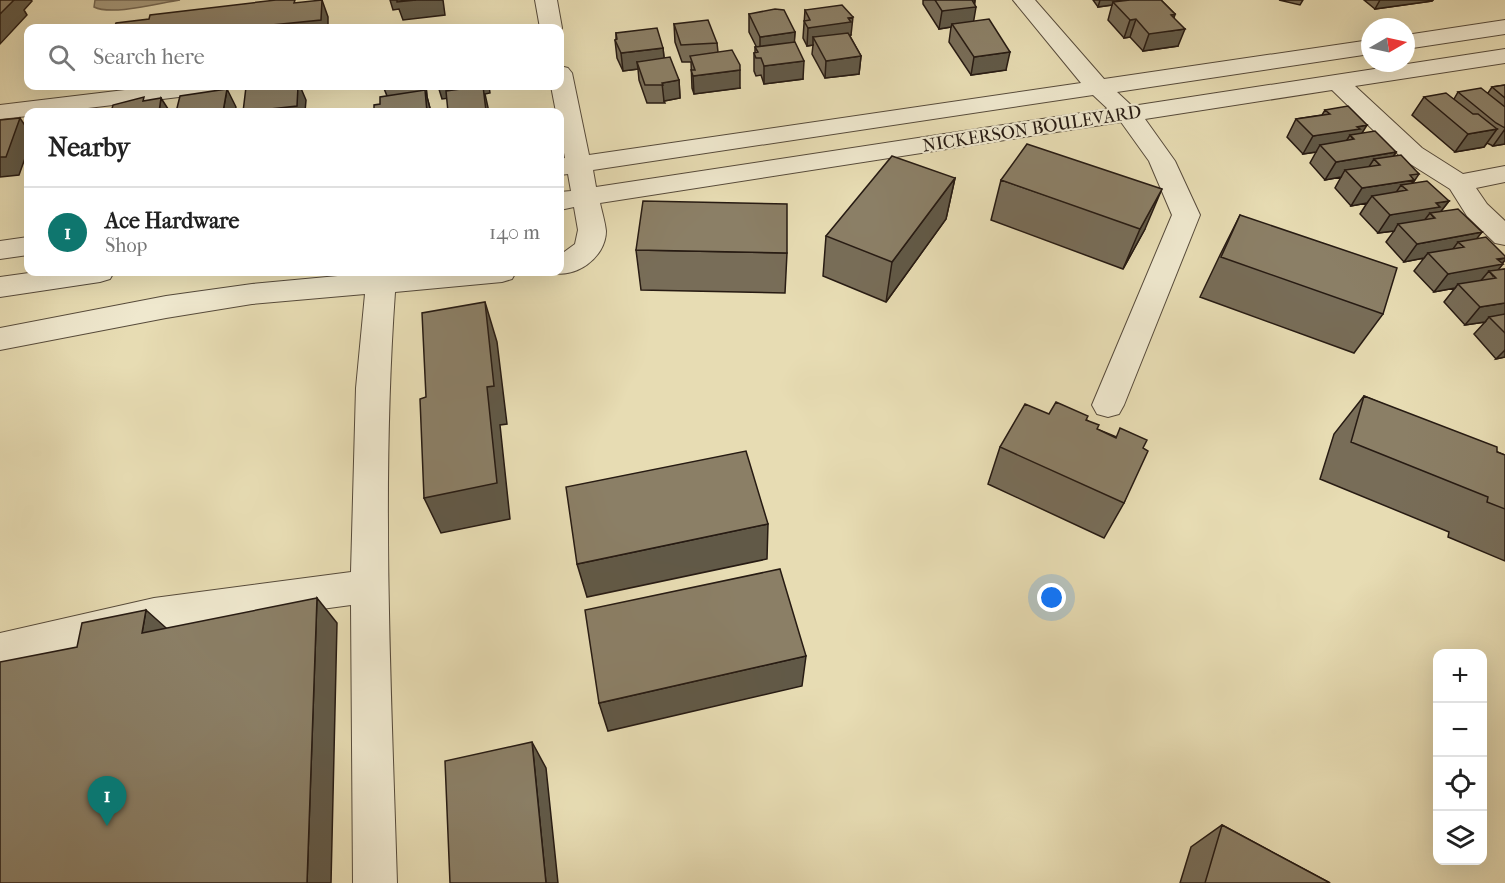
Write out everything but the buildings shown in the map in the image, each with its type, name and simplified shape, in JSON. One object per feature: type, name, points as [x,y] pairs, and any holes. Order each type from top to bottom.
[{"type":"street","points":[[546,0],[550,24]]},
{"type":"street","points":[[1024,0],[1098,87],[1127,114],[1155,150],[1176,183],[1186,215],[1108,405]]},
{"type":"street","points":[[1415,41],[1505,27]]},
{"type":"street","name":"NICKERSON BOULEVARD","points":[[568,165],[1361,48]]},
{"type":"street","name":"NICKERSON BOULEVARD","points":[[572,199],[1505,56]]},
{"type":"street","points":[[1337,82],[1413,154],[1459,183],[1477,210],[1505,236]]},
{"type":"street","points":[[33,108],[179,90]]},
{"type":"street","points":[[561,90],[563,108]]},
{"type":"street","points":[[0,112],[24,109]]},
{"type":"street","points":[[564,119],[572,199],[592,230],[591,245],[573,262],[564,264]]},
{"type":"street","points":[[1459,183],[1505,174]]},
{"type":"street","points":[[0,250],[24,247]]},
{"type":"street","points":[[0,287],[73,276]]},
{"type":"street","points":[[0,339],[166,307],[252,294],[454,276]]},
{"type":"street","points":[[375,883],[369,585],[372,388],[381,282]]},
{"type":"street","points":[[0,651],[151,616],[206,607],[320,596],[369,585]]},
{"type":"shaded area","points":[[95,0],[180,0],[112,10],[94,7]]},
{"type":"place","name":"Ace Hardware","points":[[107,826]]}]
